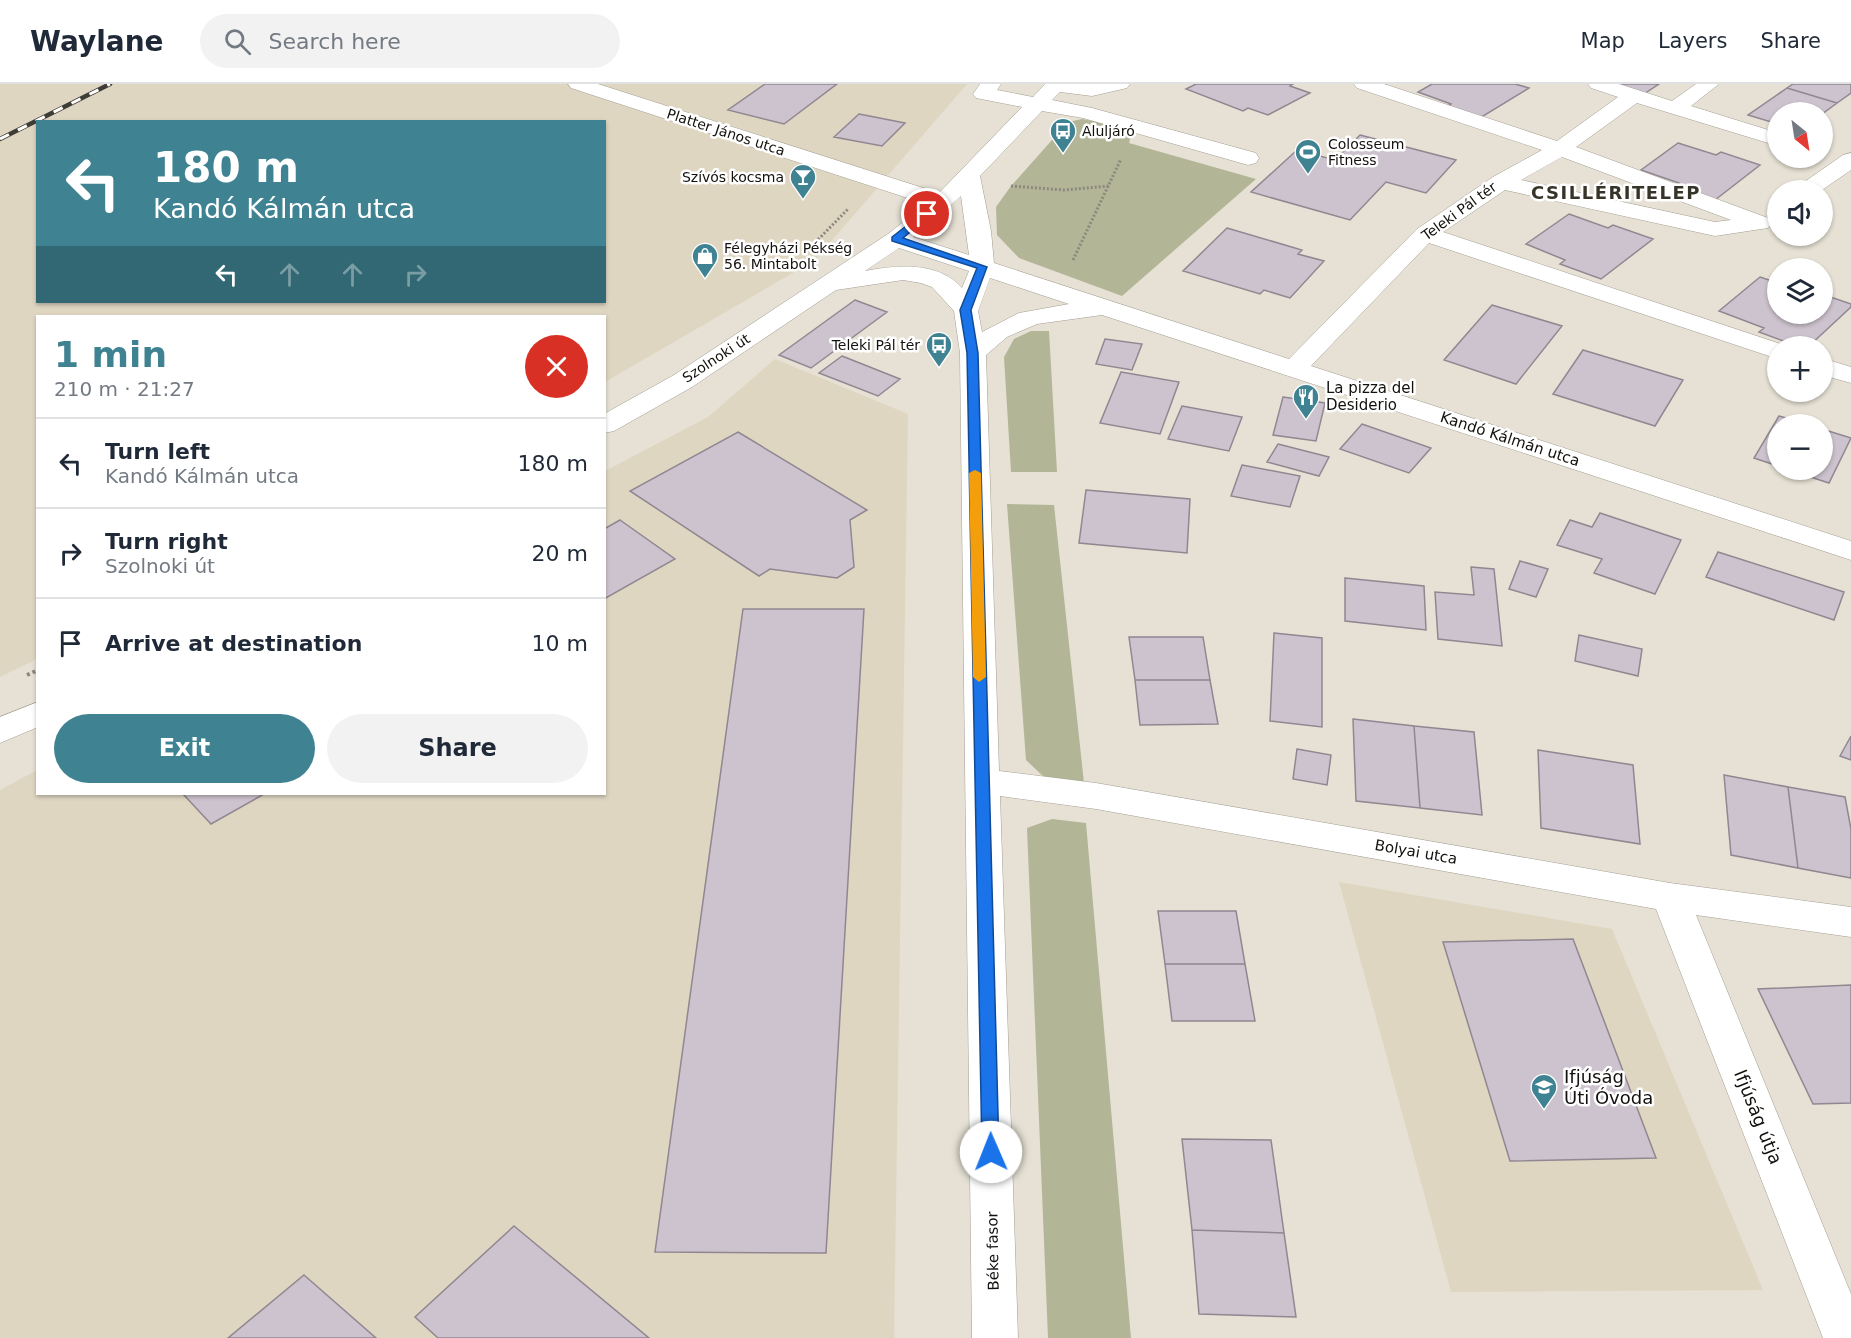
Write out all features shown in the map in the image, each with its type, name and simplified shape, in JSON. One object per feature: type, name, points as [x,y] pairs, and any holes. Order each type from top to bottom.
[{"type":"street","name":"Platter János utca","points":[[578,84],[943,202]]},
{"type":"street","points":[[992,84],[983,94],[1085,112],[1248,158]]},
{"type":"street","points":[[1056,84],[1092,90],[1120,84]]},
{"type":"street","name":"Szolnoki út","points":[[606,424],[683,381],[896,239],[943,202],[1056,84]]},
{"type":"street","points":[[1085,112],[1106,108],[1120,99],[1128,84]]},
{"type":"street","points":[[1364,84],[1767,216]]},
{"type":"street","points":[[1598,84],[1767,137]]},
{"type":"street","points":[[1674,109],[1709,84]]},
{"type":"street","points":[[1501,182],[1560,149],[1634,95]]},
{"type":"street","points":[[1833,158],[1849,162]]},
{"type":"street","points":[[1823,180],[1849,162]]},
{"type":"street","points":[[969,176],[979,231],[982,267]]},
{"type":"street","name":"Teleki Pál tér","points":[[1294,369],[1425,234],[1501,182],[1715,229],[1767,217]]},
{"type":"street","points":[[1425,234],[1767,347]]},
{"type":"street","name":"Kandó Kálmán utca","points":[[896,239],[1851,551]]},
{"type":"street","name":"Szolnoki út","points":[[825,286],[875,276],[982,267]]},
{"type":"street","name":"Béke fasor","points":[[982,267],[966,310],[973,353],[995,1338]]},
{"type":"street","name":"Szolnoki út","points":[[913,273],[942,283],[966,310]]},
{"type":"street","points":[[973,353],[986,339],[1005,326],[1042,314],[1062,310],[1115,310]]},
{"type":"street","points":[[1833,369],[1851,375]]},
{"type":"street","points":[[0,731],[36,714]]},
{"type":"street","name":"Bolyai utca","points":[[982,781],[1096,796],[1670,897],[1851,922]]},
{"type":"street","name":"Ifjúság útja","points":[[1670,897],[1846,1338]]},
{"type":"path","points":[[1069,265],[1110,186],[1136,125]]},
{"type":"path","points":[[802,256],[875,181]]},
{"type":"path","points":[[1011,186],[1064,190],[1110,186]]},
{"type":"shaded area","points":[[0,84],[967,84],[815,260],[606,381],[606,315],[36,315],[36,659],[0,677]]},
{"type":"shaded area","points":[[775,359],[908,414],[894,1338],[0,1338],[0,790],[36,771],[36,795],[606,795],[606,470],[708,417]]},
{"type":"shaded area","name":"Ifjúság Úti Óvoda","points":[[1339,882],[1612,929],[1763,1290],[1451,1292]]},
{"type":"green space","points":[[1082,119],[1133,129],[1129,143],[1256,179],[1122,296],[1019,258],[997,235],[996,207],[1011,186],[1068,122]]},
{"type":"green space","points":[[1031,331],[1049,331],[1057,472],[1011,472],[1004,357],[1014,339]]},
{"type":"green space","points":[[1007,504],[1054,505],[1084,783],[1044,777],[1026,760]]},
{"type":"green space","points":[[1052,819],[1086,823],[1131,1338],[1048,1338],[1027,828]]},
{"type":"building","points":[[765,84],[837,84],[784,124],[728,110]]},
{"type":"building","points":[[1196,84],[1293,84],[1290,86],[1310,93],[1268,115],[1248,108],[1243,111],[1186,89]]},
{"type":"building","points":[[1432,84],[1515,84],[1529,88],[1480,118],[1446,107],[1451,104],[1418,92]]},
{"type":"building","points":[[1612,84],[1659,84],[1644,94]]},
{"type":"building","points":[[1793,84],[1851,84],[1851,93],[1837,103],[1787,88]]},
{"type":"building","points":[[1787,88],[1837,103],[1833,106],[1833,102],[1767,102],[1767,121],[1748,115]]},
{"type":"building","points":[[859,114],[905,123],[882,146],[834,137]]},
{"type":"building","points":[[1360,135],[1456,160],[1426,193],[1386,182],[1350,220],[1251,192],[1297,150],[1335,160]]},
{"type":"building","points":[[1678,143],[1716,155],[1721,152],[1760,165],[1715,200],[1675,186],[1679,183],[1641,170]]},
{"type":"building","points":[[1569,214],[1608,228],[1613,225],[1653,239],[1601,279],[1560,264],[1565,260],[1526,244]]},
{"type":"building","points":[[1227,228],[1302,250],[1298,254],[1324,261],[1290,298],[1264,290],[1260,294],[1183,271]]},
{"type":"building","points":[[1760,277],[1767,279],[1767,324],[1833,324],[1820,336],[1770,336],[1759,332],[1764,328],[1719,311]]},
{"type":"building","points":[[1833,298],[1851,304],[1851,307],[1833,324]]},
{"type":"building","points":[[855,300],[887,312],[811,368],[779,355]]},
{"type":"building","points":[[1492,305],[1562,326],[1516,384],[1444,360]]},
{"type":"building","points":[[1105,339],[1142,344],[1132,370],[1096,364]]},
{"type":"building","points":[[1583,350],[1683,380],[1655,426],[1553,394]]},
{"type":"building","points":[[842,356],[900,379],[878,396],[819,373]]},
{"type":"building","points":[[1121,372],[1179,382],[1160,434],[1100,423]]},
{"type":"building","points":[[1283,397],[1325,403],[1316,441],[1273,435]]},
{"type":"building","points":[[1182,406],[1242,417],[1229,451],[1168,439]]},
{"type":"building","points":[[1362,424],[1431,448],[1409,473],[1340,449]]},
{"type":"building","points":[[738,432],[867,510],[850,520],[854,567],[837,578],[770,569],[759,576],[630,491]]},
{"type":"building","points":[[1833,432],[1851,438],[1833,475]]},
{"type":"building","points":[[1767,436],[1767,462],[1754,458]]},
{"type":"building","points":[[1278,444],[1329,457],[1319,476],[1267,462]]},
{"type":"building","points":[[1242,465],[1300,476],[1290,507],[1231,496]]},
{"type":"building","points":[[1086,490],[1190,499],[1187,553],[1079,543]]},
{"type":"building","points":[[1600,513],[1681,540],[1655,594],[1594,573],[1602,559],[1557,545],[1570,520],[1592,527]]},
{"type":"building","points":[[620,520],[675,559],[606,598],[606,528]]},
{"type":"building","points":[[1718,552],[1844,592],[1834,620],[1706,577]]},
{"type":"building","points":[[1520,561],[1548,569],[1536,597],[1509,589]]},
{"type":"building","points":[[1471,567],[1494,569],[1502,646],[1438,639],[1435,592],[1474,595]]},
{"type":"building","points":[[1345,578],[1424,586],[1426,630],[1345,621]]},
{"type":"building","points":[[743,609],[864,609],[826,1253],[655,1252]]},
{"type":"building","points":[[1274,633],[1322,638],[1322,727],[1270,721]]},
{"type":"building","points":[[1579,635],[1642,649],[1638,676],[1575,661]]},
{"type":"building","points":[[1129,637],[1203,637],[1210,680],[1135,680]]},
{"type":"building","points":[[1135,680],[1210,680],[1218,724],[1140,725]]},
{"type":"building","points":[[1353,719],[1414,726],[1420,808],[1356,801]]},
{"type":"building","points":[[1414,726],[1474,732],[1482,815],[1420,808]]},
{"type":"building","points":[[1851,736],[1851,760],[1840,756]]},
{"type":"building","points":[[1297,749],[1331,755],[1327,785],[1293,779]]},
{"type":"building","points":[[1538,750],[1633,765],[1640,844],[1541,828]]},
{"type":"building","points":[[1724,775],[1788,787],[1798,868],[1731,855]]},
{"type":"building","points":[[1788,787],[1845,797],[1851,829],[1851,878],[1798,868]]},
{"type":"building","points":[[184,795],[262,795],[211,824]]},
{"type":"building","points":[[1158,911],[1236,911],[1245,964],[1165,964]]},
{"type":"building","points":[[1573,939],[1656,1158],[1510,1161],[1443,942]]},
{"type":"building","points":[[1165,964],[1245,964],[1255,1021],[1172,1021]]},
{"type":"building","points":[[1851,985],[1851,1103],[1813,1104],[1758,989]]},
{"type":"building","points":[[1182,1139],[1271,1140],[1284,1233],[1192,1230]]},
{"type":"building","points":[[514,1226],[649,1338],[438,1338],[415,1317]]},
{"type":"building","points":[[1192,1230],[1284,1233],[1296,1317],[1199,1314]]},
{"type":"building","points":[[304,1275],[376,1338],[228,1338]]},
{"type":"railway","points":[[38,120],[110,84]]},
{"type":"railway","points":[[0,139],[36,121]]},
{"type":"slow traffic","points":[[975,473],[979,677]]},
{"type":"place","name":"Aluljáró","points":[[1063,154]]},
{"type":"place","name":"Colosseum Fitness","points":[[1308,175]]},
{"type":"place","name":"Szívós kocsma","points":[[803,200]]},
{"type":"place","name":"Félegyházi Pékség 56. Mintabolt","points":[[705,279]]},
{"type":"place","name":"Teleki Pál tér","points":[[939,368]]},
{"type":"place","name":"La pizza del Desiderio","points":[[1306,420]]},
{"type":"place","name":"Ifjúság Úti Óvoda","points":[[1544,1110]]},
{"type":"district","name":"CSILLÉRITELEP","points":[[1616,193]]},
{"type":"route","points":[[927,214],[896,239],[982,267],[966,310],[973,353],[991,1152]]}]
